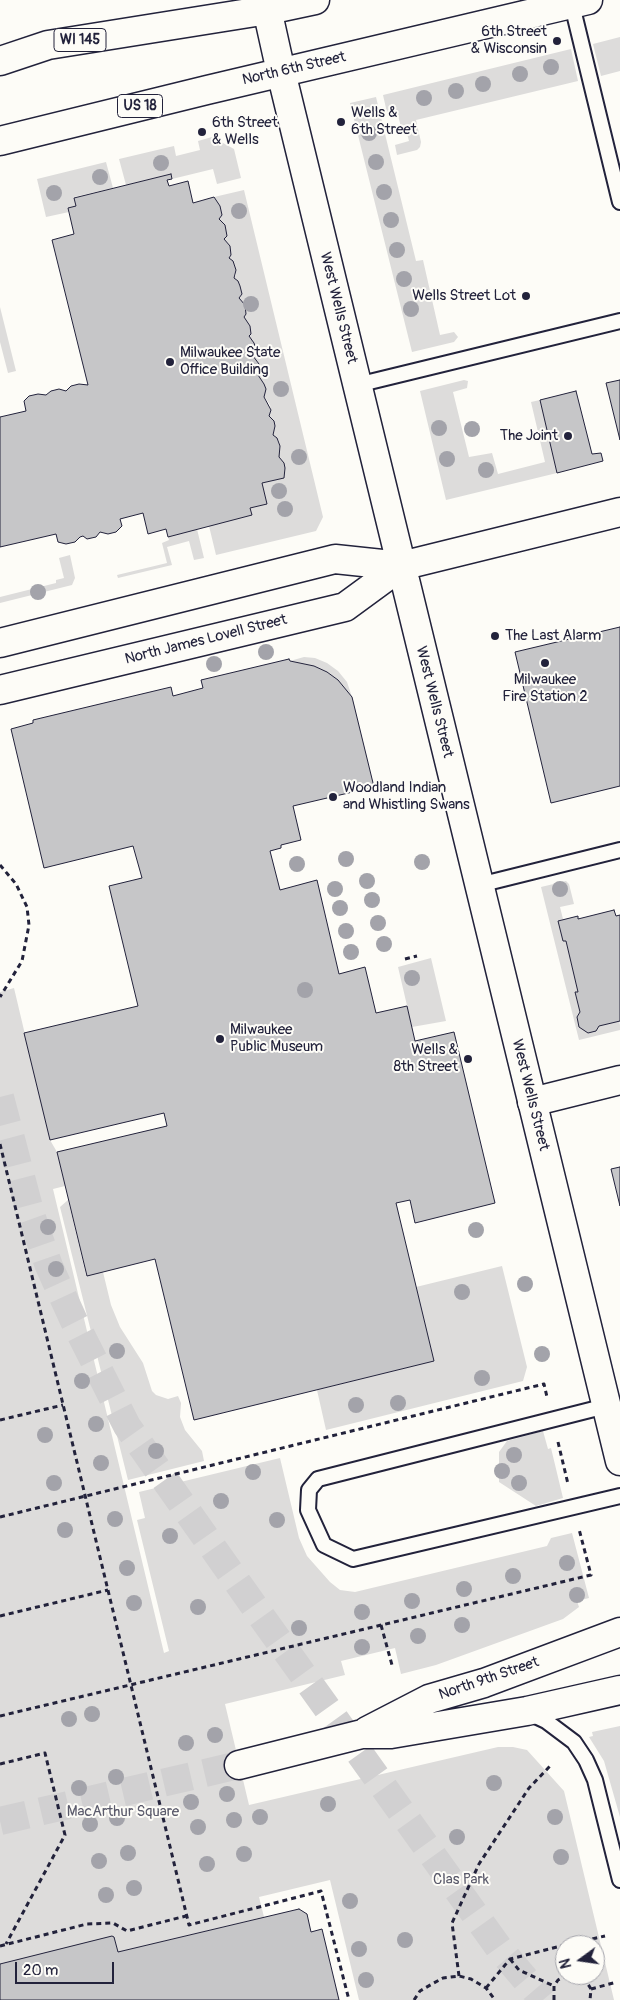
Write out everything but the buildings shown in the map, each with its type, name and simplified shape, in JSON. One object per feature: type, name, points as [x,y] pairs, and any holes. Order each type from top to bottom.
[{"type":"street","points":[[267,5],[315,0]]},
{"type":"street","name":"North 6th Street","points":[[0,141],[577,1]]},
{"type":"street","name":"WI 145","points":[[0,61],[48,45],[267,5]]},
{"type":"street","name":"West Wells Street","points":[[267,5],[280,72],[620,1461]]},
{"type":"street","name":"North James Lovell Street","points":[[0,643],[335,558],[401,566],[620,512]]},
{"type":"street","name":"North James Lovell Street","points":[[0,690],[345,607],[401,566]]},
{"type":"street","points":[[532,1102],[620,1080]]},
{"type":"street","name":"North 9th Street","points":[[239,1765],[362,1734],[429,1699],[484,1683],[620,1632]]},
{"type":"street","name":"North 9th Street","points":[[362,1734],[391,1734],[527,1711],[620,1690]]},
{"type":"lane","points":[[577,1],[620,202]]},
{"type":"lane","points":[[357,385],[620,321]]},
{"type":"lane","points":[[479,885],[620,850]]},
{"type":"lane","points":[[606,1406],[318,1479],[309,1490],[308,1510],[324,1544],[353,1559],[620,1496]]},
{"type":"lane","points":[[527,1711],[546,1721],[574,1742],[586,1760],[595,1780],[620,1880]]},
{"type":"path","points":[[0,865],[16,884],[27,907],[29,925],[22,961],[0,997]]},
{"type":"path","points":[[405,959],[417,956]]},
{"type":"path","points":[[0,1144],[189,1925],[321,1891],[349,2000]]},
{"type":"path","points":[[0,1518],[544,1384],[591,1575],[0,1716]]},
{"type":"path","points":[[0,1420],[63,1405]]},
{"type":"path","points":[[0,1616],[108,1590]]},
{"type":"path","points":[[382,1625],[392,1665]]},
{"type":"path","points":[[0,1764],[45,1753],[65,1835],[6,1944]]},
{"type":"path","points":[[459,1976],[452,1923],[479,1864],[529,1788],[552,1764]]},
{"type":"path","points":[[0,1946],[87,1924],[112,1924],[127,1931],[186,1916]]},
{"type":"path","points":[[486,1988],[510,1959],[555,1948]]},
{"type":"path","points":[[510,1959],[519,1970],[554,1986],[554,2000]]},
{"type":"path","points":[[414,2000],[420,1991],[432,1984],[444,1978],[459,1976],[471,1979],[486,1988],[495,2000]]},
{"type":"path","points":[[591,1989],[617,1982]]},
{"type":"path","points":[[588,1985],[591,1989],[590,2000]]},
{"type":"green space","points":[[620,37],[620,71],[601,76],[593,44]]},
{"type":"green space","points":[[571,49],[578,81],[416,120],[421,142],[420,147],[417,150],[397,155],[395,145],[409,141],[405,126],[401,127],[398,115],[388,117],[383,95]]},
{"type":"green space","points":[[376,97],[416,261],[423,260],[440,335],[454,332],[458,337],[454,342],[412,352],[350,103]]},
{"type":"green space","points":[[212,137],[234,149],[241,178],[217,184],[213,169],[172,179],[171,174],[126,185],[119,159],[174,146],[176,156],[200,150],[198,141]]},
{"type":"green space","points":[[106,162],[113,188],[74,197],[76,206],[68,208],[69,212],[46,217],[37,179]]},
{"type":"green space","points":[[244,190],[323,517],[316,531],[216,555],[209,526],[252,515],[250,508],[267,504],[262,483],[284,478],[285,468],[278,456],[279,441],[273,435],[274,421],[269,416],[270,405],[264,396],[266,389],[258,375],[261,373],[259,364],[253,356],[256,349],[249,336],[251,333],[250,326],[244,317],[246,314],[245,305],[239,298],[242,294],[238,281],[234,278],[236,275],[235,265],[229,258],[231,255],[230,246],[224,239],[227,236],[225,225],[219,219],[222,215],[220,206],[214,197]]},
{"type":"green space","points":[[0,307],[16,371],[8,373],[0,342]]},
{"type":"green space","points":[[464,380],[468,381],[467,388],[453,392],[469,457],[492,453],[498,474],[545,462],[531,402],[540,400],[557,473],[446,500],[420,391]]},
{"type":"green space","points":[[197,529],[204,558],[194,560],[189,541],[167,547],[172,565],[118,578],[117,575],[167,563],[162,543],[169,540],[168,537]]},
{"type":"green space","points":[[70,555],[75,578],[72,585],[0,603],[0,597],[56,583],[56,580],[64,578],[59,558]]},
{"type":"green space","points":[[304,657],[315,658],[327,663],[338,671],[347,682],[352,697],[338,680],[327,672],[314,666],[290,661]]},
{"type":"green space","points":[[566,881],[569,884],[574,904],[560,907],[563,919],[558,921],[563,941],[566,941],[578,992],[575,993],[580,1012],[577,1017],[599,1026],[619,1021],[620,1025],[620,1030],[579,1040],[541,887]]},
{"type":"green space","points":[[431,958],[446,1021],[412,1027],[398,967]]},
{"type":"green space","name":"MacArthur Square","points":[[14,988],[50,1140],[57,1152],[65,1186],[53,1189],[164,1653],[169,1651],[137,1520],[145,1518],[139,1492],[280,1458],[299,1538],[307,1556],[330,1582],[340,1590],[355,1592],[547,1546],[551,1538],[572,1533],[589,1598],[577,1601],[579,1607],[563,1619],[436,1665],[401,1674],[395,1648],[341,1661],[345,1675],[225,1704],[249,1805],[498,1747],[513,1747],[527,1750],[564,1791],[598,1935],[555,1935],[555,1985],[605,1985],[605,1962],[614,2000],[359,2000],[330,1880],[259,1897],[264,1917],[118,1952],[114,1937],[112,1937],[0,1964],[0,992]]},
{"type":"green space","points":[[68,1200],[86,1275],[103,1272],[111,1305],[120,1327],[143,1363],[152,1391],[156,1395],[168,1399],[178,1396],[181,1403],[180,1417],[185,1430],[202,1451],[204,1461],[128,1480],[60,1207]]},
{"type":"green space","points":[[502,1266],[527,1367],[523,1381],[326,1430],[317,1390],[434,1361],[416,1287]]},
{"type":"green space","points":[[543,1431],[548,1449],[551,1448],[563,1498],[536,1506],[499,1482],[499,1452],[507,1441]]},
{"type":"green space","points":[[620,1726],[620,1817],[604,1761],[589,1737],[593,1736],[592,1732]]},
{"type":"tunnel","points":[[0,1097],[31,1215],[49,1266],[74,1321],[127,1426],[499,1948],[543,2000]]},
{"type":"tunnel","points":[[0,1821],[239,1765]]},
{"type":"place","name":"6th Street & Wisconsin","points":[[557,41]]},
{"type":"place","name":"Wells & 6th Street","points":[[341,122]]},
{"type":"place","name":"6th Street & Wells","points":[[202,132]]},
{"type":"place","name":"Wells Street Lot","points":[[526,296]]},
{"type":"place","name":"Milwaukee State Office Building","points":[[170,362]]},
{"type":"place","name":"The Joint","points":[[568,436]]},
{"type":"place","name":"The Last Alarm","points":[[495,636]]},
{"type":"place","name":"Milwaukee Fire Station 2","points":[[545,663]]},
{"type":"place","name":"Woodland Indian and Whistling Swans","points":[[333,797]]},
{"type":"place","name":"Milwaukee Public Museum","points":[[220,1039]]},
{"type":"place","name":"Wells & 8th Street","points":[[468,1059]]},
{"type":"park label","name":"Clas Park","points":[[461,1880]]}]
